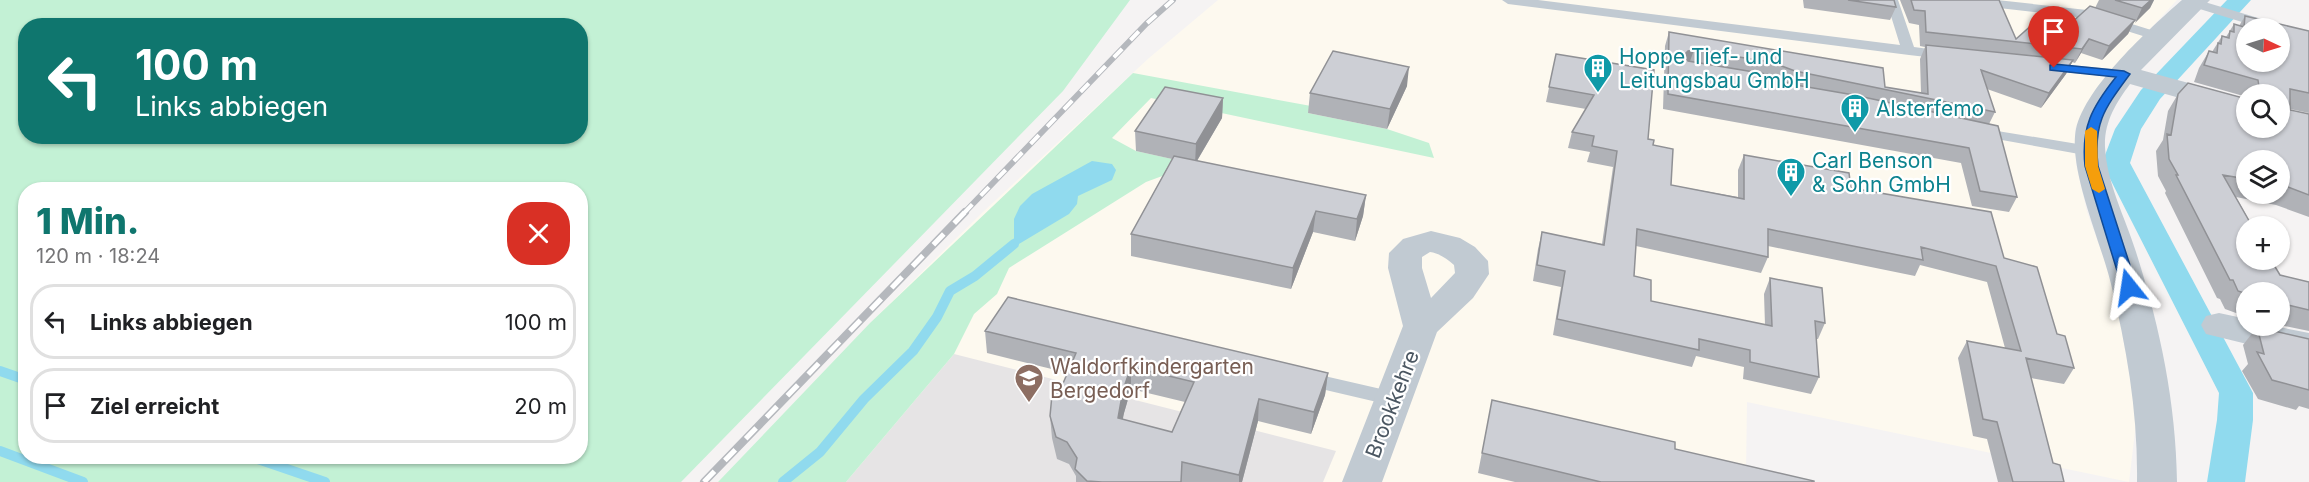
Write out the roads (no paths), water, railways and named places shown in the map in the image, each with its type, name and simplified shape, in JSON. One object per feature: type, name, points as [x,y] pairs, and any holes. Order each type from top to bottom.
[{"type":"street","points":[[2157,482],[2156,428],[2149,370],[2132,295],[2092,166],[2091,128],[2104,100],[2136,78],[2159,37],[2201,4]]},
{"type":"street","points":[[2136,78],[2236,105]]},
{"type":"street","points":[[2219,325],[2309,346]]},
{"type":"street","name":"Brookkehre","points":[[1362,482],[1421,326]]},
{"type":"lane","points":[[1508,0],[1953,56]]},
{"type":"lane","points":[[1892,0],[1909,51]]},
{"type":"lane","points":[[1964,0],[2087,14],[2159,37]]},
{"type":"lane","points":[[2201,4],[2243,18]]},
{"type":"lane","points":[[2032,65],[2136,78]]},
{"type":"lane","points":[[1969,130],[2090,151]]},
{"type":"lane","points":[[1288,375],[1394,399]]},
{"type":"water","points":[[1092,161],[1112,164],[1116,170],[1112,180],[1078,196],[1077,204],[1069,214],[1007,251],[1014,238],[1014,219],[1020,206],[1032,194]]},
{"type":"waterway","points":[[2226,482],[2235,420],[2236,393],[2116,163],[2128,129],[2150,95],[2240,0]]},
{"type":"waterway","points":[[783,482],[820,452],[864,399],[913,351],[937,317],[950,291],[975,276],[1014,244]]},
{"type":"waterway","points":[[0,371],[18,377]]},
{"type":"waterway","points":[[0,451],[18,458]]},
{"type":"waterway","points":[[35,464],[83,482]]},
{"type":"waterway","points":[[272,464],[325,482]]},
{"type":"railway","points":[[964,213],[1146,24],[1173,0]]},
{"type":"railway","points":[[704,482],[965,212]]},
{"type":"place","name":"Hoppe Tief- und Leitungsbau GmbH","points":[[1598,94]]},
{"type":"place","name":"Alsterfemo","points":[[1855,134]]},
{"type":"place","name":"Carl Benson & Sohn GmbH","points":[[1791,198]]},
{"type":"place","name":"Waldorfkindergarten Bergedorf","points":[[1029,404]]}]
